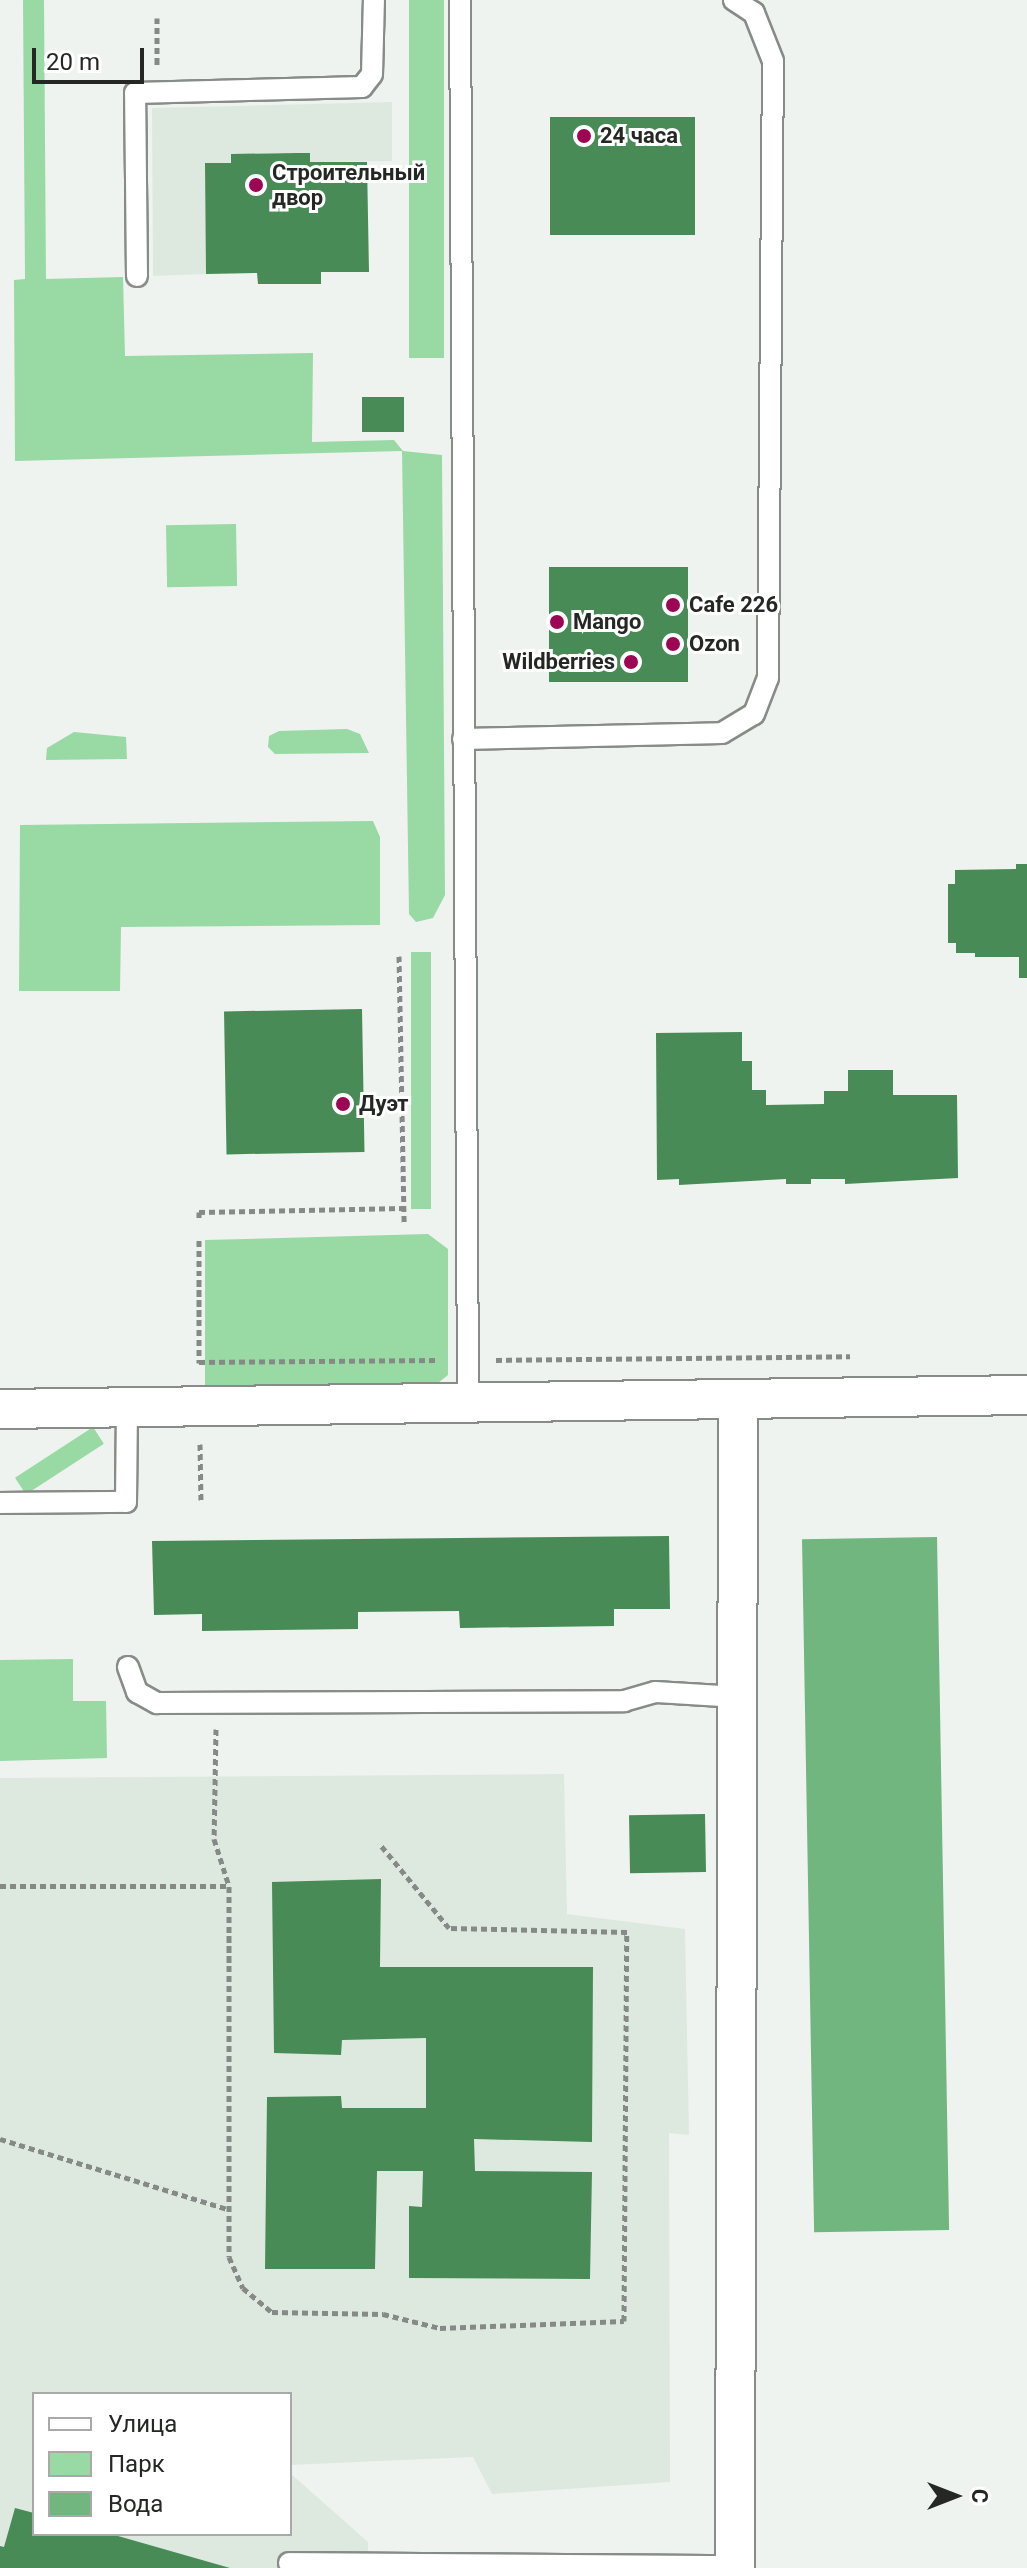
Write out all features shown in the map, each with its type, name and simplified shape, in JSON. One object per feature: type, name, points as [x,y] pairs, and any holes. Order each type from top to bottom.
[{"type":"street","points":[[0,1409],[738,1402],[1027,1395]]},
{"type":"street","points":[[735,2567],[738,1402]]},
{"type":"lane","points":[[137,276],[135,93],[362,87],[372,74],[374,0]]},
{"type":"lane","points":[[460,0],[468,1404]]},
{"type":"lane","points":[[463,739],[722,733],[754,714],[768,678],[773,61],[754,13],[734,0]]},
{"type":"lane","points":[[0,1503],[126,1502],[127,1407]]},
{"type":"lane","points":[[128,1667],[137,1692],[157,1703],[624,1701],[655,1692],[738,1697]]},
{"type":"lane","points":[[289,2563],[735,2567]]},
{"type":"path","points":[[157,18],[157,80]]},
{"type":"path","points":[[399,956],[404,1223]]},
{"type":"path","points":[[199,1218],[199,1212],[404,1208]]},
{"type":"path","points":[[199,1240],[200,1376]]},
{"type":"path","points":[[482,1360],[856,1356]]},
{"type":"path","points":[[199,1362],[448,1360]]},
{"type":"path","points":[[200,1438],[201,1500]]},
{"type":"path","points":[[215,1704],[214,1839],[229,1886],[229,2257],[243,2288],[272,2312],[383,2314],[440,2328],[624,2321],[627,1932],[449,1928],[379,1843]]},
{"type":"path","points":[[0,1886],[229,1886]]},
{"type":"path","points":[[0,2139],[229,2209]]},
{"type":"shaded area","points":[[392,102],[392,161],[310,162],[310,153],[232,154],[206,274],[153,276],[152,108]]},
{"type":"shaded area","points":[[564,1774],[567,1914],[685,1929],[689,2135],[669,2133],[670,2482],[492,2494],[473,2457],[292,2465],[292,2392],[32,2392],[32,2536],[292,2536],[292,2475],[368,2542],[368,2568],[0,2568],[0,1778]]},
{"type":"green space","points":[[23,0],[44,0],[46,279],[123,277],[125,356],[313,353],[312,442],[394,440],[403,451],[442,455],[445,895],[433,918],[416,922],[409,914],[402,451],[15,461],[14,280],[25,279]]},
{"type":"green space","points":[[409,0],[444,0],[444,358],[409,358]]},
{"type":"green space","points":[[236,524],[237,586],[167,587],[166,525]]},
{"type":"green space","points":[[347,729],[360,734],[369,753],[275,754],[268,747],[269,736],[279,731]]},
{"type":"green space","points":[[74,732],[126,737],[127,759],[46,760],[47,748]]},
{"type":"green space","points":[[373,821],[380,837],[380,925],[121,927],[120,991],[19,991],[20,825]]},
{"type":"green space","points":[[411,952],[431,952],[431,1209],[411,1209]]},
{"type":"green space","points":[[428,1234],[448,1249],[448,1375],[433,1387],[205,1389],[205,1240]]},
{"type":"green space","points":[[93,1427],[104,1444],[26,1494],[15,1478]]},
{"type":"green space","points":[[73,1659],[73,1701],[106,1701],[107,1758],[0,1761],[0,1660]]},
{"type":"water","points":[[937,1537],[949,2230],[814,2232],[802,1539]]},
{"type":"building","points":[[550,117],[695,117],[695,235],[550,235]]},
{"type":"building","points":[[310,153],[310,162],[367,162],[369,272],[321,272],[321,284],[258,284],[257,273],[206,274],[205,163],[231,163],[231,154]]},
{"type":"building","points":[[362,397],[404,397],[404,432],[362,432]]},
{"type":"building","points":[[549,567],[688,567],[688,682],[549,682]]},
{"type":"building","points":[[1016,864],[1027,864],[1027,978],[1019,978],[1019,957],[975,957],[975,953],[956,953],[956,943],[948,943],[948,884],[955,884],[955,870],[1016,869]]},
{"type":"building","points":[[362,1009],[364,1152],[227,1154],[224,1011]]},
{"type":"building","points":[[742,1032],[742,1061],[752,1061],[752,1090],[766,1090],[766,1105],[824,1104],[824,1091],[848,1091],[848,1070],[893,1070],[893,1095],[957,1095],[958,1178],[845,1184],[845,1179],[811,1179],[811,1184],[786,1184],[786,1179],[679,1185],[679,1179],[657,1180],[656,1033]]},
{"type":"building","points":[[669,1536],[670,1609],[614,1609],[614,1626],[460,1628],[459,1611],[358,1612],[358,1629],[202,1631],[202,1614],[154,1615],[152,1541]]},
{"type":"building","points":[[705,1814],[706,1872],[630,1873],[629,1815]]},
{"type":"building","points":[[381,1879],[380,1967],[593,1967],[592,2142],[474,2139],[475,2171],[592,2172],[590,2279],[409,2278],[409,2206],[422,2207],[423,2171],[377,2171],[375,2269],[265,2269],[267,2097],[341,2096],[342,2108],[426,2108],[426,2038],[342,2040],[341,2055],[274,2053],[272,1882]]},
{"type":"building","points":[[15,2508],[32,2512],[32,2536],[118,2536],[230,2568],[0,2568],[0,2546],[4,2547]]},
{"type":"place","name":"24 часа","points":[[584,136]]},
{"type":"place","name":"Строительный двор","points":[[256,185]]},
{"type":"place","name":"Cafe 226","points":[[673,605]]},
{"type":"place","name":"Mango","points":[[557,622]]},
{"type":"place","name":"Ozon","points":[[673,644]]},
{"type":"place","name":"Wildberries","points":[[631,662]]},
{"type":"place","name":"Дуэт","points":[[343,1104]]}]
